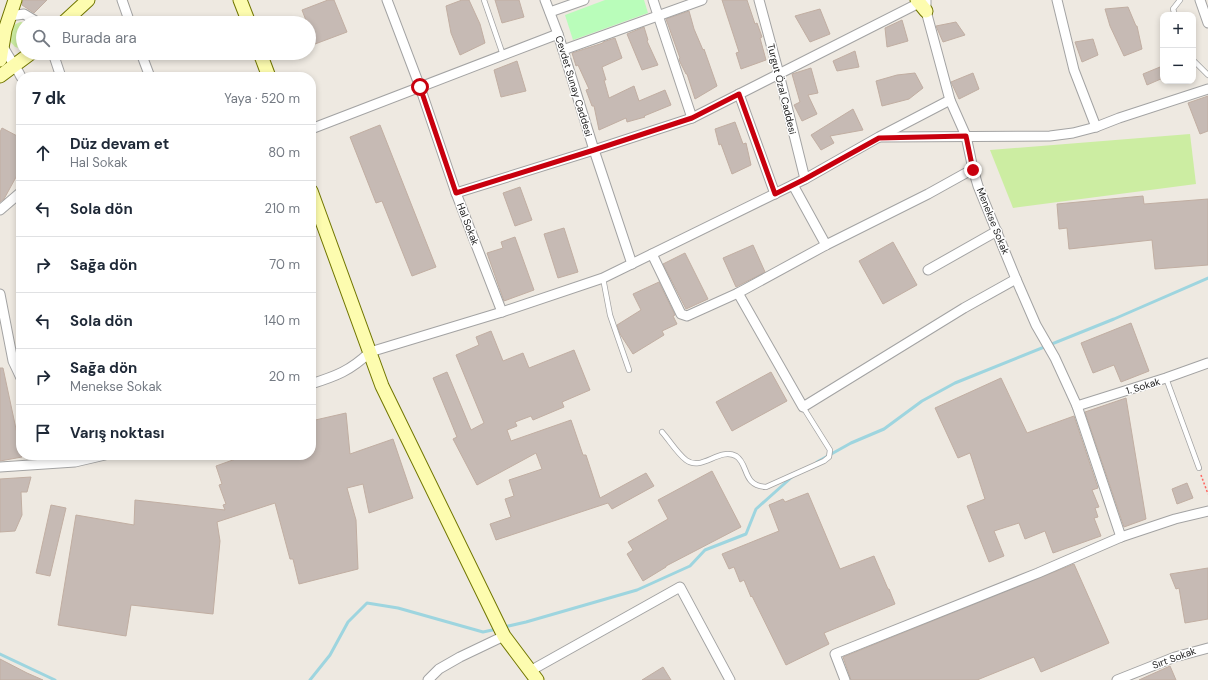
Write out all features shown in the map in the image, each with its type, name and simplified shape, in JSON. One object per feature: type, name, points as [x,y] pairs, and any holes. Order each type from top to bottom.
[{"type":"street","points":[[0,60],[5,30],[15,0]]},
{"type":"street","points":[[71,16],[88,0]]},
{"type":"street","points":[[122,0],[128,16]]},
{"type":"street","points":[[240,0],[246,16]]},
{"type":"street","name":"Hal Sokak","points":[[387,0],[420,87],[456,193],[502,312]]},
{"type":"street","name":"Cevdet Sunay Caddesi","points":[[546,0],[632,264]]},
{"type":"street","points":[[550,12],[584,0]]},
{"type":"street","points":[[653,0],[692,118]]},
{"type":"street","points":[[563,50],[702,0]]},
{"type":"street","name":"Turgut Özal Caddesi","points":[[759,0],[780,74],[805,179]]},
{"type":"street","points":[[1057,0],[1074,70],[1096,127]]},
{"type":"street","points":[[1200,0],[1208,22]]},
{"type":"street","points":[[456,193],[692,118],[922,3]]},
{"type":"street","name":"Menekse Sokak","points":[[922,3],[950,100],[966,136],[978,186],[1036,325],[1055,358],[1078,406],[1121,537]]},
{"type":"street","points":[[10,16],[24,14],[27,16]]},
{"type":"street","points":[[316,127],[558,34]]},
{"type":"street","points":[[2,45],[18,71]]},
{"type":"street","points":[[0,76],[18,71],[26,60]]},
{"type":"street","points":[[55,60],[59,72]]},
{"type":"street","points":[[144,60],[148,72]]},
{"type":"street","points":[[263,60],[267,72]]},
{"type":"street","points":[[879,138],[966,136],[981,138],[1050,136],[1073,133],[1096,127],[1208,89]]},
{"type":"street","points":[[739,94],[775,194]]},
{"type":"street","points":[[316,382],[334,377],[356,365],[370,352],[502,312],[603,278],[805,179],[950,100]]},
{"type":"street","points":[[652,254],[681,314],[687,316],[738,292],[973,170]]},
{"type":"street","points":[[793,185],[826,245]]},
{"type":"street","points":[[0,210],[16,196]]},
{"type":"street","points":[[316,205],[382,386],[504,636],[534,676],[680,587],[730,680]]},
{"type":"street","points":[[928,270],[997,231]]},
{"type":"street","points":[[738,292],[803,407],[964,308],[1016,279]]},
{"type":"street","points":[[0,294],[13,360],[16,367]]},
{"type":"street","name":"1. Sokak","points":[[1078,406],[1208,363]]},
{"type":"street","points":[[0,467],[75,462],[84,460]]},
{"type":"street","points":[[845,680],[835,654],[1038,573],[1121,537],[1175,519],[1208,511]]},
{"type":"street","points":[[428,680],[439,669],[504,636]]},
{"type":"street","name":"Sırt Sokak","points":[[1118,680],[1174,657],[1208,648]]},
{"type":"lane","points":[[484,0],[503,55]]},
{"type":"lane","points":[[1174,12],[1173,9],[1180,0]]},
{"type":"lane","points":[[1196,63],[1208,75]]},
{"type":"lane","points":[[603,278],[610,315],[630,370]]},
{"type":"lane","points":[[1166,378],[1199,468]]},
{"type":"lane","points":[[662,432],[683,457],[690,462],[699,463],[723,454],[732,454],[738,458],[753,483],[757,486],[766,487],[824,461],[829,457],[830,450],[803,407]]},
{"type":"path","points":[[1199,468],[1208,494]]},
{"type":"green space","points":[[605,0],[644,0],[648,13],[573,40],[565,15]]},
{"type":"green space","points":[[16,24],[16,47],[9,40],[12,26]]},
{"type":"green space","points":[[1190,134],[1196,184],[1013,208],[990,150]]},
{"type":"building","points":[[23,0],[47,0],[34,13],[22,5]]},
{"type":"building","points":[[328,0],[334,0],[347,32],[316,44],[316,16],[304,16],[302,10]]},
{"type":"building","points":[[462,0],[469,0],[480,24],[485,43],[460,55],[451,33],[446,6]]},
{"type":"building","points":[[495,0],[519,0],[524,17],[502,23]]},
{"type":"building","points":[[722,0],[747,0],[755,24],[757,23],[762,37],[760,38],[766,60],[741,69],[736,53],[739,52]]},
{"type":"building","points":[[1128,7],[1137,26],[1142,49],[1124,56],[1110,26],[1105,9]]},
{"type":"building","points":[[820,9],[830,34],[810,42],[795,16]]},
{"type":"building","points":[[689,11],[694,29],[703,50],[704,49],[717,86],[695,99],[687,74],[680,62],[680,58],[666,19]]},
{"type":"building","points":[[902,20],[908,41],[887,47],[885,28]]},
{"type":"building","points":[[956,22],[965,35],[943,42],[936,26]]},
{"type":"building","points":[[644,27],[647,41],[658,65],[642,70],[627,34]]},
{"type":"building","points":[[615,38],[622,58],[602,67],[609,98],[634,86],[639,101],[665,90],[671,105],[644,116],[645,117],[627,122],[626,118],[599,130],[594,106],[592,106],[586,90],[589,89],[578,65],[576,66],[572,53]]},
{"type":"building","points":[[1093,39],[1098,55],[1082,62],[1075,42]]},
{"type":"building","points":[[855,51],[859,67],[837,71],[833,61]]},
{"type":"building","points":[[517,61],[526,91],[501,97],[494,70]]},
{"type":"building","points":[[1160,67],[1160,79],[1147,85],[1143,74]]},
{"type":"building","points":[[811,68],[818,93],[808,95],[817,114],[802,121],[794,105],[800,102],[792,74]]},
{"type":"building","points":[[915,73],[923,88],[909,99],[882,106],[876,81],[897,75]]},
{"type":"building","points":[[973,73],[979,89],[959,99],[951,82]]},
{"type":"building","points":[[1208,96],[1208,131],[1200,134],[1188,103]]},
{"type":"building","points":[[853,109],[863,130],[830,136],[834,143],[821,150],[811,135]]},
{"type":"building","points":[[735,122],[743,144],[746,143],[751,165],[732,174],[721,144],[719,145],[715,129]]},
{"type":"building","points":[[380,125],[436,267],[412,276],[382,201],[376,203],[350,137]]},
{"type":"building","points":[[2,128],[16,135],[16,177],[4,199],[0,202],[0,132]]},
{"type":"building","points":[[520,187],[532,220],[515,226],[503,193]]},
{"type":"building","points":[[1143,196],[1144,204],[1208,199],[1208,265],[1155,269],[1152,240],[1069,249],[1067,228],[1059,229],[1057,204]]},
{"type":"building","points":[[564,228],[578,272],[558,278],[544,234]]},
{"type":"building","points":[[515,237],[534,290],[504,301],[487,253],[503,248],[501,242]]},
{"type":"building","points":[[893,242],[917,285],[883,304],[859,261]]},
{"type":"building","points":[[753,245],[765,272],[736,287],[723,258]]},
{"type":"building","points":[[685,253],[708,299],[686,309],[663,264]]},
{"type":"building","points":[[659,282],[675,315],[673,316],[677,324],[662,331],[664,335],[633,354],[620,334],[617,325],[641,310],[633,294]]},
{"type":"building","points":[[1131,323],[1149,371],[1121,382],[1114,365],[1093,373],[1081,343]]},
{"type":"building","points":[[491,331],[503,361],[523,353],[529,368],[574,350],[590,390],[562,402],[564,407],[533,420],[531,416],[515,422],[517,426],[507,430],[511,441],[571,420],[583,455],[586,455],[600,498],[646,473],[654,486],[612,509],[608,503],[496,540],[490,524],[511,517],[505,499],[514,496],[509,480],[542,469],[536,453],[477,485],[453,439],[457,437],[433,378],[447,372],[471,430],[484,423],[456,355],[479,345],[476,337]]},
{"type":"building","points":[[0,368],[3,368],[16,429],[16,458],[0,461]]},
{"type":"building","points":[[771,372],[787,401],[732,431],[716,402]]},
{"type":"building","points":[[1001,378],[1027,433],[1074,416],[1098,488],[1092,490],[1099,507],[1095,508],[1098,517],[1094,518],[1101,536],[1053,553],[1045,531],[1025,539],[1019,523],[994,531],[1004,556],[989,562],[967,506],[985,499],[970,453],[958,458],[935,408]]},
{"type":"building","points":[[1126,398],[1146,519],[1124,527],[1085,412]]},
{"type":"building","points":[[346,413],[350,454],[393,439],[413,498],[369,513],[363,484],[347,488],[356,520],[358,569],[299,584],[293,559],[290,559],[275,503],[217,522],[220,541],[213,614],[131,605],[126,636],[58,625],[76,515],[134,525],[135,500],[225,510],[223,505],[226,504],[219,485],[222,484],[216,466],[233,460],[316,460],[316,420]]},
{"type":"building","points":[[712,471],[741,527],[666,566],[643,581],[627,554],[633,550],[628,542],[668,519],[658,500]]},
{"type":"building","points":[[31,477],[27,492],[21,492],[22,515],[15,531],[0,532],[0,479]]},
{"type":"building","points":[[1187,483],[1193,498],[1177,504],[1172,489]]},
{"type":"building","points":[[808,493],[840,569],[874,556],[895,604],[824,633],[829,644],[786,665],[752,596],[751,597],[744,580],[740,582],[734,567],[729,569],[722,554],[779,531],[769,505],[783,499],[785,502]]},
{"type":"building","points":[[51,505],[66,508],[50,576],[36,573]]},
{"type":"building","points":[[1074,564],[1109,643],[1041,672],[1034,657],[977,680],[851,680],[843,657]]},
{"type":"building","points":[[1208,568],[1208,619],[1185,623],[1179,588],[1176,589],[1170,574]]},
{"type":"building","points":[[0,659],[27,673],[43,680],[0,680]]},
{"type":"building","points":[[1170,666],[1176,680],[1139,680]]},
{"type":"building","points":[[663,667],[671,680],[642,680]]},
{"type":"waterway","points":[[817,462],[851,443],[884,429],[922,401],[955,383],[1114,319],[1208,278]]},
{"type":"waterway","points":[[504,627],[637,590],[690,566],[705,550],[746,534],[756,509],[793,476]]},
{"type":"waterway","points":[[310,680],[330,655],[348,622],[367,603],[398,608],[483,632],[497,629]]},
{"type":"waterway","points":[[0,654],[55,680]]},
{"type":"route","points":[[420,87],[456,193],[692,118],[739,94],[775,194],[879,138],[966,136],[973,170]]}]
